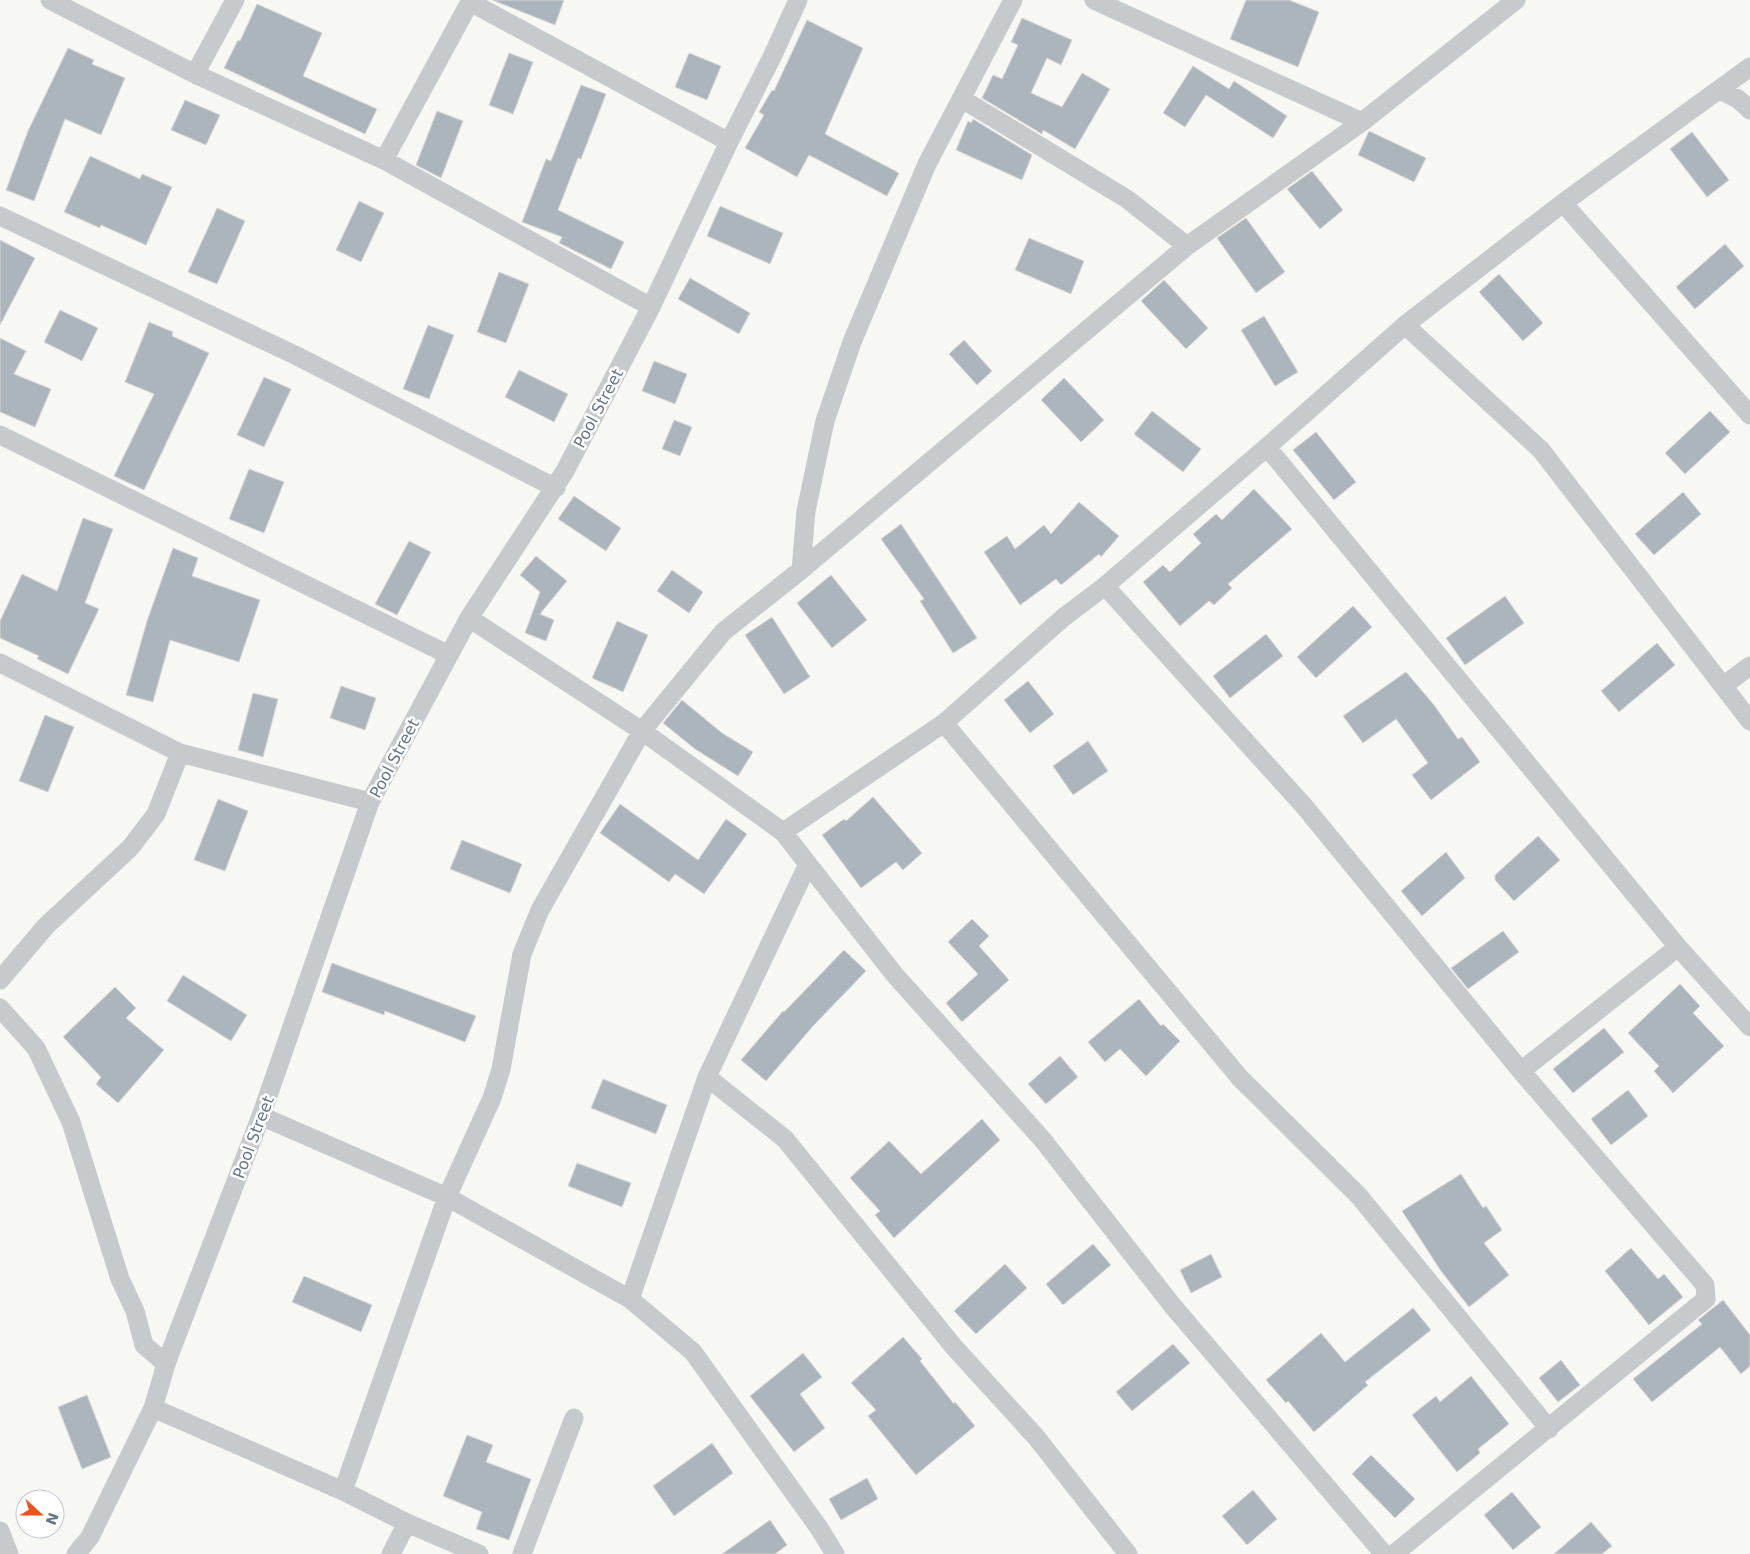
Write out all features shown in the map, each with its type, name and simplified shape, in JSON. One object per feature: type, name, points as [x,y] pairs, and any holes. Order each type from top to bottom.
[{"type":"street","points":[[50,0],[195,74],[384,160],[651,307]]},
{"type":"street","points":[[195,74],[235,0]]},
{"type":"street","name":"Pool Street","points":[[76,1554],[90,1537],[153,1408],[167,1361],[262,1116],[370,802],[469,618],[556,488],[651,307],[798,0]]},
{"type":"street","points":[[801,570],[806,511],[825,421],[852,342],[924,173],[1013,0]]},
{"type":"street","points":[[1094,0],[1362,122]]},
{"type":"street","points":[[343,1491],[447,1197],[492,1098],[501,1069],[522,954],[540,910],[642,731],[723,632],[801,570],[1187,246],[1362,122],[1516,0]]},
{"type":"street","points":[[384,160],[471,1],[729,142]]},
{"type":"street","points":[[783,832],[944,723],[1064,617],[1105,586],[1267,447],[1405,325],[1563,203],[1750,67]]},
{"type":"street","points":[[1720,90],[1738,99],[1750,110]]},
{"type":"street","points":[[962,99],[1127,199],[1187,246]]},
{"type":"street","points":[[1563,203],[1750,416]]},
{"type":"street","points":[[0,216],[294,354],[556,488]]},
{"type":"street","points":[[1405,325],[1540,450],[1750,721]]},
{"type":"street","points":[[0,435],[449,655]]},
{"type":"street","points":[[1267,447],[1678,947],[1750,1027]]},
{"type":"street","points":[[1105,586],[1304,806],[1521,1071],[1705,1285],[1706,1299],[1394,1554]]},
{"type":"street","points":[[469,618],[642,731],[783,832],[894,974],[1042,1139],[1172,1305],[1384,1554]]},
{"type":"street","points":[[0,663],[180,753],[370,802]]},
{"type":"street","points":[[1723,686],[1750,666]]},
{"type":"street","points":[[944,723],[1240,1078],[1359,1196],[1549,1429]]},
{"type":"street","points":[[0,980],[46,926],[130,848],[156,814],[180,753]]},
{"type":"street","points":[[630,1299],[707,1077],[808,864]]},
{"type":"street","points":[[1521,1071],[1678,947]]},
{"type":"street","points":[[0,1008],[36,1048],[71,1122],[120,1280],[135,1311],[144,1346],[165,1363],[167,1361]]},
{"type":"street","points":[[707,1077],[785,1139],[954,1347],[1036,1437],[1128,1554]]},
{"type":"street","points":[[262,1116],[447,1197],[630,1299],[693,1352],[819,1528],[835,1554]]},
{"type":"street","points":[[153,1408],[343,1491],[407,1523],[479,1554]]},
{"type":"street","points":[[522,1554],[574,1418]]},
{"type":"street","points":[[391,1554],[407,1523]]},
{"type":"street","points":[[0,1531],[8,1554]]},
{"type":"building","points":[[492,0],[564,0],[555,25]]},
{"type":"building","points":[[1246,0],[1289,0],[1319,12],[1298,67],[1230,39]]},
{"type":"building","points":[[257,4],[322,33],[303,76],[377,109],[365,134],[224,68],[238,40],[240,41]]},
{"type":"building","points":[[1022,18],[1072,40],[1061,65],[1047,58],[1031,93],[1062,107],[1082,73],[1110,89],[1075,149],[1043,130],[1042,134],[982,98],[993,75],[1002,79],[1018,45],[1011,42]]},
{"type":"building","points":[[807,20],[863,48],[825,134],[899,173],[887,196],[809,155],[797,177],[745,148],[764,115],[759,112],[772,90],[774,91]]},
{"type":"building","points":[[68,48],[94,60],[92,64],[125,78],[101,135],[65,119],[34,201],[6,190],[28,131]]},
{"type":"building","points":[[509,53],[533,62],[513,114],[489,105]]},
{"type":"building","points":[[689,53],[721,66],[707,100],[675,87]]},
{"type":"building","points":[[1193,66],[1229,89],[1234,81],[1287,116],[1273,138],[1206,95],[1185,127],[1163,113]]},
{"type":"building","points":[[581,85],[606,94],[581,159],[578,158],[558,210],[624,242],[611,269],[559,243],[562,237],[522,222],[546,159],[551,161]]},
{"type":"building","points":[[185,100],[220,115],[206,145],[171,130]]},
{"type":"building","points":[[437,111],[463,121],[441,178],[416,165]]},
{"type":"building","points":[[973,119],[1032,155],[1022,180],[956,150],[968,121],[971,123]]},
{"type":"building","points":[[1369,131],[1426,158],[1414,182],[1358,155]]},
{"type":"building","points":[[1692,132],[1729,180],[1707,197],[1670,149]]},
{"type":"building","points":[[90,156],[140,179],[142,174],[172,187],[146,245],[101,225],[100,228],[64,212]]},
{"type":"building","points":[[1312,171],[1343,210],[1320,229],[1287,189]]},
{"type":"building","points":[[359,201],[384,213],[361,262],[336,250]]},
{"type":"building","points":[[720,206],[783,233],[770,264],[707,236]]},
{"type":"building","points":[[217,208],[245,221],[217,284],[188,272]]},
{"type":"building","points":[[1246,218],[1285,272],[1256,293],[1217,238]]},
{"type":"building","points":[[1029,238],[1084,261],[1071,294],[1015,270]]},
{"type":"building","points":[[0,240],[35,258],[0,325]]},
{"type":"building","points":[[1725,244],[1744,266],[1695,309],[1676,287]]},
{"type":"building","points":[[499,272],[529,284],[506,343],[477,332]]},
{"type":"building","points":[[1499,274],[1543,323],[1523,341],[1479,292]]},
{"type":"building","points":[[690,278],[750,313],[739,334],[678,299]]},
{"type":"building","points":[[1164,280],[1208,328],[1186,349],[1141,301]]},
{"type":"building","points":[[60,310],[98,328],[82,361],[44,342]]},
{"type":"building","points":[[1264,316],[1298,372],[1275,386],[1241,330]]},
{"type":"building","points":[[149,322],[173,332],[172,336],[209,353],[144,490],[114,476],[154,394],[125,382]]},
{"type":"building","points":[[428,325],[454,335],[429,399],[403,389]]},
{"type":"building","points":[[0,338],[26,351],[14,374],[51,389],[35,427],[0,412]]},
{"type":"building","points":[[964,340],[992,371],[977,385],[949,354]]},
{"type":"building","points":[[654,361],[687,374],[675,404],[642,391]]},
{"type":"building","points":[[519,370],[568,394],[554,422],[505,397]]},
{"type":"building","points":[[264,377],[291,389],[264,447],[237,435]]},
{"type":"building","points":[[1064,378],[1104,420],[1081,442],[1041,400]]},
{"type":"building","points":[[1152,411],[1201,449],[1183,472],[1134,434]]},
{"type":"building","points":[[1710,411],[1730,432],[1685,474],[1665,453]]},
{"type":"building","points":[[674,420],[692,427],[680,456],[662,449]]},
{"type":"building","points":[[1316,432],[1356,482],[1334,500],[1293,450]]},
{"type":"building","points":[[249,469],[284,482],[264,533],[229,519]]},
{"type":"building","points":[[1254,489],[1292,529],[1228,584],[1232,588],[1214,605],[1209,601],[1180,626],[1143,582],[1163,565],[1170,572],[1201,543],[1193,534],[1216,514],[1222,520]]},
{"type":"building","points":[[1683,492],[1701,514],[1654,555],[1635,534]]},
{"type":"building","points":[[574,496],[621,528],[606,551],[558,519]]},
{"type":"building","points":[[1079,502],[1119,536],[1101,557],[1099,554],[1061,585],[1056,579],[1020,605],[984,552],[1007,536],[1015,549],[1044,525],[1051,534]]},
{"type":"building","points":[[83,518],[113,529],[85,603],[99,609],[68,674],[37,659],[39,656],[0,638],[0,621],[22,574],[57,591]]},
{"type":"building","points":[[901,524],[977,638],[953,653],[920,601],[924,599],[881,539]]},
{"type":"building","points":[[409,541],[431,552],[397,615],[375,604]]},
{"type":"building","points":[[173,548],[198,558],[192,576],[260,600],[239,662],[170,640],[153,702],[126,695],[147,621]]},
{"type":"building","points":[[536,556],[567,581],[540,614],[554,620],[546,641],[525,633],[540,592],[520,575]]},
{"type":"building","points":[[672,570],[703,592],[689,613],[657,591]]},
{"type":"building","points":[[831,575],[867,620],[832,648],[797,603]]},
{"type":"building","points":[[1505,596],[1524,623],[1465,665],[1446,638]]},
{"type":"building","points":[[1353,606],[1372,627],[1316,678],[1297,657]]},
{"type":"building","points":[[772,617],[810,677],[784,694],[745,635]]},
{"type":"building","points":[[617,621],[648,635],[623,692],[592,678]]},
{"type":"building","points":[[1266,634],[1283,656],[1230,698],[1213,676]]},
{"type":"building","points":[[1657,643],[1675,665],[1619,712],[1601,691]]},
{"type":"building","points":[[1406,672],[1434,705],[1458,739],[1462,737],[1480,762],[1431,800],[1412,775],[1428,763],[1396,719],[1363,743],[1343,716]]},
{"type":"building","points":[[1028,681],[1054,714],[1030,733],[1004,700]]},
{"type":"building","points":[[341,686],[376,698],[365,730],[330,718]]},
{"type":"building","points":[[253,693],[278,699],[263,757],[238,750]]},
{"type":"building","points":[[682,700],[722,733],[753,752],[738,776],[695,749],[663,723]]},
{"type":"building","points":[[45,715],[74,727],[48,792],[19,781]]},
{"type":"building","points":[[1088,741],[1108,771],[1073,795],[1053,766]]},
{"type":"building","points":[[873,797],[922,853],[903,870],[896,862],[861,888],[822,835],[844,819],[846,821]]},
{"type":"building","points":[[218,799],[248,811],[225,871],[194,860]]},
{"type":"building","points":[[620,804],[698,860],[726,819],[747,834],[704,894],[675,874],[669,882],[600,833]]},
{"type":"building","points":[[1538,836],[1560,860],[1514,901],[1495,880],[1495,875]]},
{"type":"building","points":[[462,840],[522,864],[510,893],[450,869]]},
{"type":"building","points":[[1446,852],[1465,878],[1422,916],[1401,891]]},
{"type":"building","points":[[972,919],[989,936],[979,946],[1009,980],[962,1022],[946,1003],[978,974],[948,942]]},
{"type":"building","points":[[1503,931],[1519,952],[1468,989],[1451,968]]},
{"type":"building","points":[[844,950],[866,971],[813,1026],[766,1081],[741,1060],[783,1011]]},
{"type":"building","points":[[332,963],[476,1016],[465,1042],[385,1011],[384,1015],[322,992]]},
{"type":"building","points":[[183,975],[247,1015],[231,1041],[167,1001]]},
{"type":"building","points":[[1680,984],[1700,1006],[1693,1013],[1724,1046],[1673,1093],[1654,1071],[1659,1066],[1628,1033]]},
{"type":"building","points":[[115,987],[136,1008],[126,1018],[164,1050],[118,1103],[96,1084],[101,1077],[63,1037]]},
{"type":"building","points":[[1139,999],[1161,1026],[1163,1024],[1180,1041],[1146,1076],[1120,1049],[1105,1062],[1088,1042]]},
{"type":"building","points":[[1604,1028],[1624,1052],[1573,1093],[1553,1069]]},
{"type":"building","points":[[1060,1056],[1078,1077],[1046,1104],[1028,1084]]},
{"type":"building","points":[[603,1079],[667,1105],[656,1134],[591,1108]]},
{"type":"building","points":[[1628,1090],[1648,1116],[1611,1145],[1591,1119]]},
{"type":"building","points":[[982,1119],[1000,1140],[894,1238],[875,1215],[880,1211],[850,1178],[889,1141],[921,1174]]},
{"type":"building","points":[[577,1163],[631,1183],[622,1207],[568,1186]]},
{"type":"building","points":[[1461,1174],[1483,1208],[1486,1206],[1502,1230],[1484,1243],[1509,1275],[1469,1307],[1441,1271],[1402,1211]]},
{"type":"building","points":[[1093,1244],[1111,1265],[1063,1305],[1046,1284]]},
{"type":"building","points":[[1631,1248],[1658,1279],[1664,1274],[1683,1297],[1649,1325],[1605,1271]]},
{"type":"building","points":[[1211,1254],[1222,1277],[1191,1293],[1180,1270]]},
{"type":"building","points":[[1005,1264],[1027,1288],[976,1334],[954,1311]]},
{"type":"building","points":[[304,1276],[372,1305],[361,1332],[292,1302]]},
{"type":"building","points":[[1723,1300],[1750,1335],[1750,1366],[1741,1374],[1720,1347],[1652,1402],[1633,1379],[1702,1324],[1698,1320]]},
{"type":"building","points":[[1413,1308],[1431,1330],[1365,1382],[1368,1385],[1314,1432],[1288,1401],[1286,1403],[1266,1380],[1321,1333],[1345,1362]]},
{"type":"building","points":[[903,1337],[922,1359],[920,1361],[954,1404],[955,1402],[975,1426],[916,1475],[868,1416],[876,1410],[851,1383]]},
{"type":"building","points":[[1173,1344],[1190,1363],[1132,1411],[1116,1392]]},
{"type":"building","points":[[803,1353],[822,1377],[800,1394],[825,1428],[794,1452],[750,1396]]},
{"type":"building","points":[[1561,1360],[1580,1385],[1558,1402],[1539,1378]]},
{"type":"building","points":[[1471,1376],[1509,1424],[1478,1449],[1480,1453],[1457,1472],[1412,1415],[1436,1396],[1440,1402]]},
{"type":"building","points":[[87,1395],[111,1457],[82,1469],[58,1407]]},
{"type":"building","points":[[467,1435],[493,1445],[486,1462],[531,1479],[509,1540],[476,1529],[482,1512],[443,1496]]},
{"type":"building","points":[[712,1443],[733,1473],[674,1516],[653,1486]]},
{"type":"building","points":[[1371,1455],[1415,1499],[1395,1518],[1352,1474]]},
{"type":"building","points":[[867,1478],[878,1499],[841,1520],[829,1499]]},
{"type":"building","points":[[1253,1490],[1277,1519],[1247,1545],[1222,1516]]},
{"type":"building","points":[[1512,1492],[1541,1527],[1513,1550],[1484,1515]]},
{"type":"building","points":[[770,1520],[787,1545],[775,1554],[722,1554]]},
{"type":"building","points":[[1591,1522],[1612,1546],[1602,1554],[1554,1554]]}]
